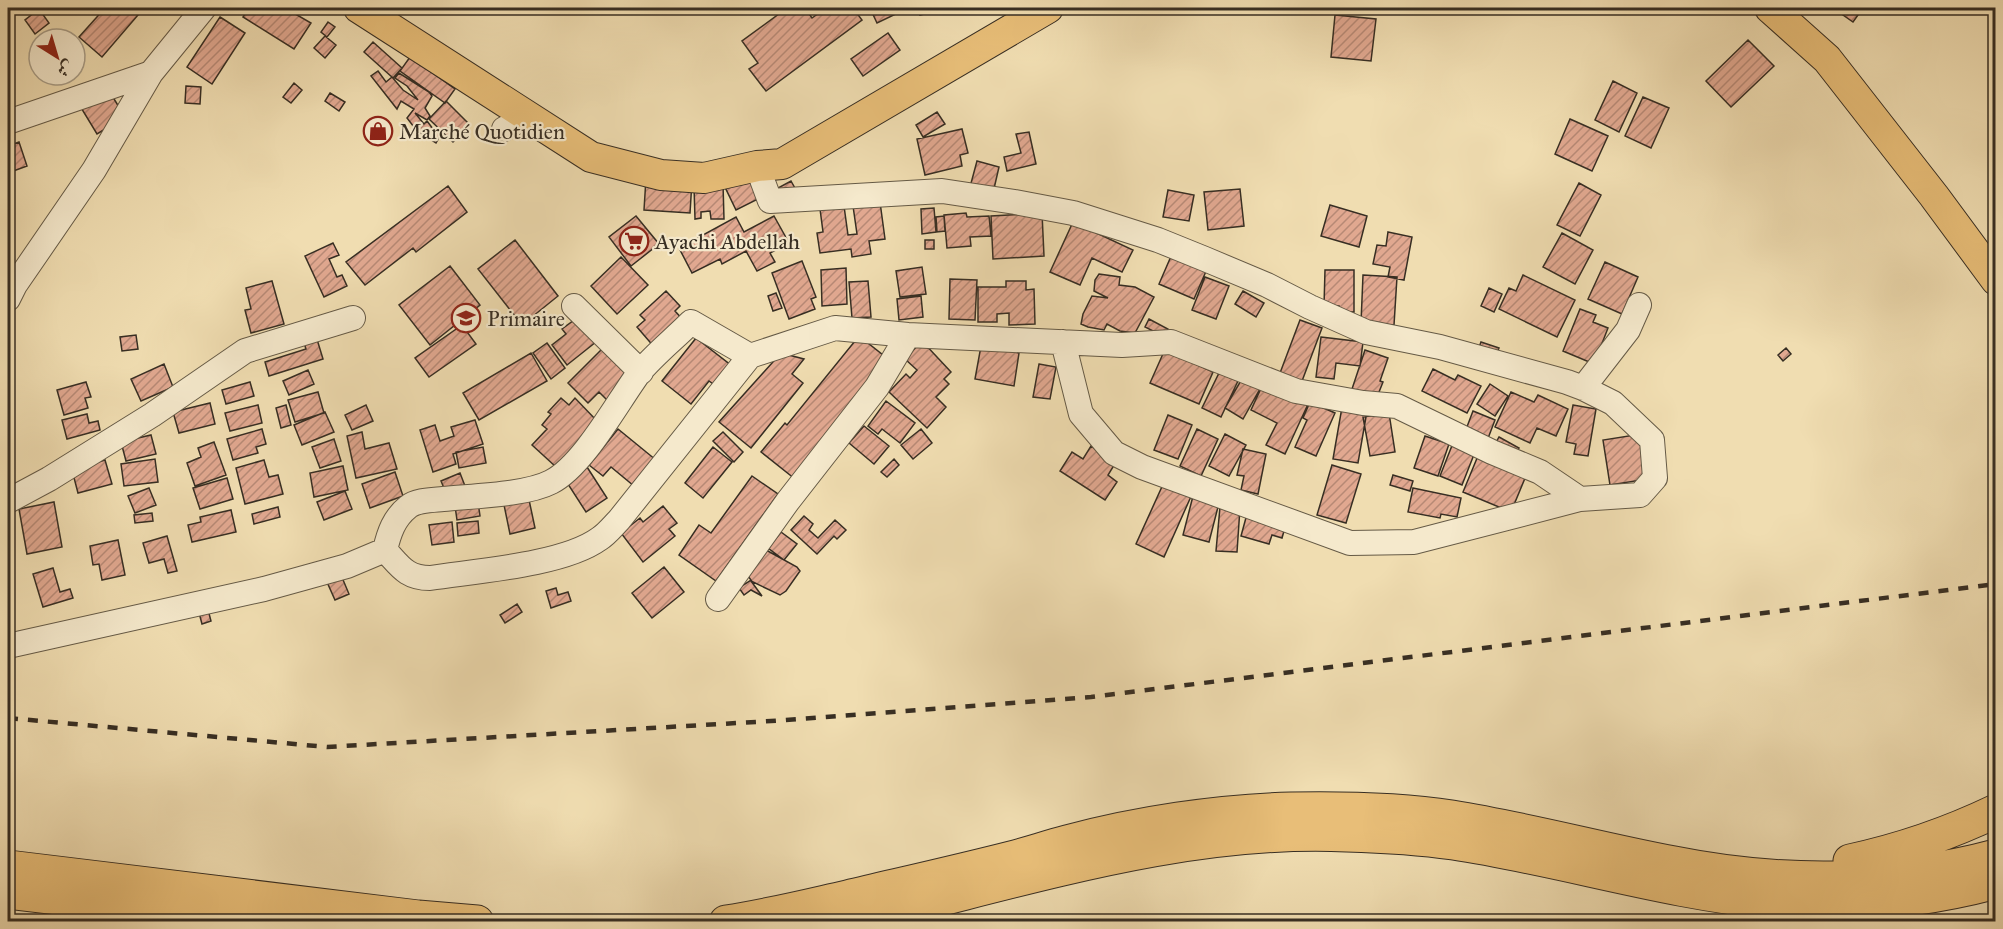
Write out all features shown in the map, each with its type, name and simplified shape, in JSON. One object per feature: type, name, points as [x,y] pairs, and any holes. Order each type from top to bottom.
[{"type":"highway","points":[[726,921],[768,915],[906,883],[1122,829],[1176,820],[1286,809],[1342,808],[1452,817],[1675,864],[1725,872],[1785,877],[1876,876],[1927,870],[1995,856]]},
{"type":"highway","points":[[1725,872],[1818,866],[1881,854],[1942,835],[1995,811]]},
{"type":"highway","points":[[847,921],[1127,855],[1235,837],[1289,834],[1399,837],[1453,843],[1666,886],[1774,903],[1826,905],[1879,903],[1995,882]]},
{"type":"highway","points":[[8,867],[418,917],[477,921]]},
{"type":"highway","points":[[8,892],[258,921]]},
{"type":"main road","points":[[359,8],[516,122],[591,157],[661,175],[704,178],[757,166],[782,164],[1048,8]]},
{"type":"main road","points":[[1770,8],[1827,59],[1934,196],[1995,280]]},
{"type":"street","points":[[8,298],[94,170],[151,73],[204,8]]},
{"type":"street","points":[[8,122],[151,73]]},
{"type":"street","points":[[757,166],[770,201],[942,191],[1073,213],[1158,240],[1267,285],[1366,332],[1440,347],[1583,388],[1613,403],[1652,440],[1655,478],[1640,495],[1580,499],[1414,542],[1350,543],[1142,467],[1114,453],[1081,414],[1063,342]]},
{"type":"street","points":[[1583,388],[1628,330],[1639,305]]},
{"type":"street","points":[[574,306],[641,372]]},
{"type":"street","points":[[8,501],[49,479],[152,415],[245,351],[353,318]]},
{"type":"street","points":[[385,550],[391,528],[410,505],[432,500],[527,490],[551,482],[577,460],[641,372],[691,322],[750,356]]},
{"type":"street","points":[[385,550],[407,573],[417,578],[536,562],[575,552],[600,539],[619,520],[750,356],[835,328],[908,335],[1122,345],[1172,342],[1296,391],[1363,403],[1397,406],[1492,452],[1540,472],[1580,499]]},
{"type":"street","points":[[718,599],[788,501],[877,387],[908,335]]},
{"type":"street","points":[[8,646],[264,589],[347,566],[385,550]]},
{"type":"building","points":[[105,8],[144,8],[102,57],[87,44],[87,28]]},
{"type":"building","points":[[249,8],[285,8],[311,23],[294,49],[243,17]]},
{"type":"building","points":[[787,8],[805,8],[812,18],[826,8],[853,8],[862,20],[766,91],[749,69],[758,63],[742,41]]},
{"type":"building","points":[[870,8],[893,8],[896,14],[877,23]]},
{"type":"building","points":[[918,8],[948,8],[920,15]]},
{"type":"building","points":[[1833,8],[1863,8],[1853,22]]},
{"type":"building","points":[[39,9],[49,23],[44,27],[30,27],[25,20]]},
{"type":"building","points":[[1335,15],[1376,19],[1371,61],[1331,57]]},
{"type":"building","points":[[220,17],[245,33],[212,84],[187,67]]},
{"type":"building","points":[[328,22],[335,27],[327,37],[321,32]]},
{"type":"building","points":[[888,33],[900,50],[863,76],[851,59]]},
{"type":"building","points":[[325,36],[336,45],[325,58],[314,48]]},
{"type":"building","points":[[1748,40],[1774,66],[1731,107],[1706,81]]},
{"type":"building","points":[[373,42],[402,68],[393,78],[364,52]]},
{"type":"building","points":[[410,57],[455,89],[445,103],[400,71]]},
{"type":"building","points":[[378,71],[386,82],[392,77],[403,90],[418,100],[407,86],[395,78],[399,73],[429,92],[432,96],[425,108],[430,116],[427,120],[415,113],[424,124],[427,121],[441,134],[436,143],[417,131],[407,118],[414,109],[401,101],[397,109],[371,76]]},
{"type":"building","points":[[1613,81],[1637,93],[1619,132],[1595,120]]},
{"type":"building","points":[[294,83],[302,90],[291,103],[283,97]]},
{"type":"building","points":[[186,86],[201,87],[200,104],[185,103]]},
{"type":"building","points":[[108,89],[125,117],[97,134],[80,106]]},
{"type":"building","points":[[330,93],[345,102],[339,111],[325,101]]},
{"type":"building","points":[[1643,97],[1669,108],[1651,148],[1625,136]]},
{"type":"building","points":[[446,101],[470,125],[453,142],[429,119]]},
{"type":"building","points":[[937,112],[945,124],[923,137],[916,125]]},
{"type":"building","points":[[1570,119],[1608,136],[1592,171],[1555,154]]},
{"type":"building","points":[[962,129],[968,153],[960,155],[962,166],[925,175],[917,139]]},
{"type":"building","points":[[1029,132],[1036,164],[1007,171],[1004,157],[1021,153],[1016,134]]},
{"type":"building","points":[[19,142],[27,166],[8,173],[8,146]]},
{"type":"building","points":[[977,161],[999,167],[993,193],[970,187]]},
{"type":"building","points":[[749,170],[762,197],[736,210],[723,183]]},
{"type":"building","points":[[646,178],[692,181],[690,213],[644,210]]},
{"type":"building","points":[[791,181],[796,190],[783,197],[778,188]]},
{"type":"building","points":[[1579,183],[1601,195],[1580,236],[1557,225]]},
{"type":"building","points":[[723,184],[724,219],[711,219],[710,211],[701,212],[701,218],[695,219],[694,186]]},
{"type":"building","points":[[448,186],[467,212],[416,252],[413,248],[365,285],[346,262]]},
{"type":"building","points":[[1240,189],[1244,226],[1208,230],[1204,192]]},
{"type":"building","points":[[1168,190],[1194,195],[1189,221],[1163,217]]},
{"type":"building","points":[[880,202],[885,239],[869,241],[871,254],[852,257],[851,249],[820,253],[817,233],[823,232],[820,209],[844,206],[848,235],[857,234],[853,206]]},
{"type":"building","points":[[1330,205],[1367,216],[1359,247],[1321,236]]},
{"type":"building","points":[[934,208],[936,232],[922,234],[921,209]]},
{"type":"building","points":[[966,213],[967,217],[989,216],[991,236],[970,237],[971,246],[947,248],[944,215]]},
{"type":"building","points":[[1042,213],[1044,256],[993,259],[991,216]]},
{"type":"building","name":"Ayachi Abdellah","points":[[636,216],[659,244],[631,266],[609,237]]},
{"type":"building","points":[[774,216],[789,243],[770,253],[775,262],[757,271],[746,251],[722,264],[720,259],[692,273],[679,248],[736,217],[744,232]]},
{"type":"building","points":[[944,216],[945,231],[937,232],[936,217]]},
{"type":"building","points":[[1073,222],[1133,250],[1122,272],[1092,258],[1080,285],[1050,272]]},
{"type":"building","points":[[1388,232],[1412,237],[1404,280],[1388,277],[1390,267],[1373,264],[1377,245],[1386,246]]},
{"type":"building","points":[[1562,233],[1593,250],[1575,284],[1543,267]]},
{"type":"building","points":[[515,240],[558,296],[522,325],[478,269]]},
{"type":"building","points":[[925,240],[934,240],[934,249],[925,249]]},
{"type":"building","points":[[333,243],[339,255],[329,259],[337,277],[342,275],[347,286],[324,297],[305,256]]},
{"type":"building","points":[[1172,254],[1207,269],[1194,299],[1159,284]]},
{"type":"building","points":[[621,257],[648,285],[617,314],[591,286]]},
{"type":"building","points":[[802,261],[816,297],[811,299],[815,309],[789,319],[772,273]]},
{"type":"building","points":[[1605,262],[1638,277],[1622,314],[1588,299]]},
{"type":"building","points":[[450,266],[480,305],[430,345],[399,305]]},
{"type":"building","points":[[922,267],[926,294],[900,297],[896,271]]},
{"type":"building","points":[[846,268],[847,304],[822,306],[821,270]]},
{"type":"building","points":[[1325,270],[1354,270],[1354,312],[1339,312],[1339,306],[1324,306]]},
{"type":"building","points":[[1099,274],[1120,277],[1119,285],[1135,287],[1154,297],[1135,333],[1120,331],[1107,324],[1104,330],[1081,324],[1092,296],[1108,298],[1094,291],[1095,280]]},
{"type":"building","points":[[1363,275],[1397,277],[1394,325],[1361,323]]},
{"type":"building","points":[[1523,275],[1575,300],[1557,337],[1499,309],[1509,288],[1516,291]]},
{"type":"building","points":[[1205,277],[1229,286],[1216,319],[1192,310]]},
{"type":"building","points":[[950,279],[977,280],[975,320],[949,319]]},
{"type":"building","points":[[272,281],[284,324],[251,333],[245,310],[251,309],[246,288]]},
{"type":"building","points":[[868,281],[871,317],[852,318],[849,282]]},
{"type":"building","points":[[1006,281],[1026,281],[1026,290],[1034,289],[1035,324],[1009,325],[1009,313],[997,314],[997,322],[978,322],[978,287],[1006,287]]},
{"type":"building","points":[[1489,288],[1502,294],[1494,312],[1481,306]]},
{"type":"building","points":[[666,291],[680,306],[675,311],[684,321],[655,348],[637,327],[645,320],[640,315]]},
{"type":"building","points":[[1243,291],[1264,303],[1256,317],[1235,304]]},
{"type":"building","points":[[776,293],[782,308],[773,311],[768,296]]},
{"type":"building","points":[[921,296],[923,317],[899,320],[897,299]]},
{"type":"building","points":[[1580,309],[1596,315],[1593,322],[1608,328],[1594,364],[1563,351]]},
{"type":"building","points":[[577,318],[596,342],[567,365],[552,345],[566,334],[562,329]]},
{"type":"building","points":[[1149,319],[1168,329],[1165,337],[1145,327]]},
{"type":"building","points":[[1300,320],[1322,328],[1299,389],[1277,381]]},
{"type":"building","points":[[462,325],[476,344],[429,377],[415,358]]},
{"type":"building","points":[[136,335],[138,349],[122,351],[120,337]]},
{"type":"building","points":[[316,336],[323,359],[269,376],[265,362],[306,349],[303,340]]},
{"type":"building","points":[[859,336],[888,359],[795,479],[761,452],[785,423],[787,425]]},
{"type":"building","points":[[1321,337],[1363,342],[1360,366],[1336,363],[1334,379],[1316,377]]},
{"type":"building","points":[[696,338],[732,366],[716,386],[709,381],[691,404],[662,381]]},
{"type":"building","points":[[922,341],[951,372],[944,379],[949,384],[936,397],[946,407],[927,428],[889,392],[906,374],[910,378],[917,370],[905,359]]},
{"type":"building","points":[[1481,342],[1499,348],[1494,360],[1477,353]]},
{"type":"building","points":[[547,343],[565,368],[551,379],[533,353]]},
{"type":"building","points":[[607,344],[635,373],[607,400],[599,392],[588,403],[568,383]]},
{"type":"building","points":[[981,346],[1019,353],[1014,386],[975,379]]},
{"type":"building","points":[[1166,347],[1213,372],[1199,404],[1150,383]]},
{"type":"building","points":[[1786,348],[1791,354],[1783,361],[1778,355]]},
{"type":"building","points":[[1365,350],[1388,358],[1377,397],[1352,389]]},
{"type":"building","points":[[531,353],[547,381],[479,420],[463,393]]},
{"type":"building","points":[[781,353],[804,359],[792,374],[803,383],[751,448],[719,422]]},
{"type":"building","points":[[164,364],[173,387],[141,401],[131,379]]},
{"type":"building","points":[[1039,364],[1056,367],[1050,399],[1033,397]]},
{"type":"building","points":[[1433,369],[1455,380],[1458,375],[1481,386],[1467,413],[1422,391]]},
{"type":"building","points":[[308,370],[314,384],[289,395],[283,381]]},
{"type":"building","points":[[1219,373],[1238,381],[1221,417],[1202,408]]},
{"type":"building","points":[[1243,377],[1261,387],[1243,419],[1225,408]]},
{"type":"building","points":[[86,382],[91,397],[85,398],[88,408],[64,415],[57,390]]},
{"type":"building","points":[[250,382],[254,396],[226,404],[222,390]]},
{"type":"building","points":[[1264,382],[1309,402],[1285,454],[1266,445],[1277,423],[1251,410]]},
{"type":"building","points":[[1490,384],[1508,396],[1495,416],[1477,404]]},
{"type":"building","points":[[318,392],[324,413],[295,422],[288,400]]},
{"type":"building","points":[[1511,392],[1534,402],[1538,395],[1568,409],[1556,436],[1537,428],[1530,443],[1495,427]]},
{"type":"building","points":[[561,398],[569,405],[575,398],[597,421],[556,467],[532,445],[547,429],[542,425],[551,414],[548,412]]},
{"type":"building","points":[[886,401],[915,423],[900,443],[882,429],[878,434],[868,426]]},
{"type":"building","points":[[1310,402],[1335,413],[1316,456],[1295,447],[1307,420],[1303,418]]},
{"type":"building","points":[[210,403],[215,424],[179,433],[173,412]]},
{"type":"building","points":[[258,405],[262,423],[230,431],[225,413]]},
{"type":"building","points":[[286,405],[291,425],[281,428],[276,408]]},
{"type":"building","points":[[366,405],[373,421],[352,430],[345,415]]},
{"type":"building","points":[[1573,405],[1596,409],[1588,456],[1574,454],[1576,444],[1566,442]]},
{"type":"building","points":[[1342,407],[1367,411],[1358,463],[1333,459]]},
{"type":"building","points":[[1473,411],[1495,420],[1487,441],[1465,432]]},
{"type":"building","points":[[325,412],[334,432],[302,445],[294,425]]},
{"type":"building","points":[[1389,413],[1395,452],[1370,456],[1363,417]]},
{"type":"building","points":[[87,414],[89,423],[98,421],[100,430],[67,439],[62,420]]},
{"type":"building","points":[[1168,415],[1192,425],[1178,459],[1154,450]]},
{"type":"building","points":[[475,420],[483,444],[453,454],[456,464],[433,472],[420,430],[435,425],[440,441],[454,436],[451,427]]},
{"type":"building","points":[[864,426],[889,446],[874,464],[849,443]]},
{"type":"building","points":[[262,429],[266,444],[256,447],[258,453],[233,460],[227,439]]},
{"type":"building","points":[[618,429],[656,460],[634,486],[611,467],[603,476],[589,465]]},
{"type":"building","points":[[921,429],[932,443],[913,459],[901,445]]},
{"type":"building","points":[[1197,429],[1218,439],[1201,476],[1180,466]]},
{"type":"building","points":[[362,432],[365,449],[389,443],[397,469],[356,478],[347,436]]},
{"type":"building","points":[[723,432],[743,452],[734,462],[713,441]]},
{"type":"building","points":[[1225,434],[1246,445],[1229,476],[1209,466]]},
{"type":"building","points":[[1641,434],[1648,479],[1610,485],[1603,440]]},
{"type":"building","points":[[151,435],[156,454],[126,461],[121,442]]},
{"type":"building","points":[[1425,436],[1449,444],[1438,476],[1414,468]]},
{"type":"building","points":[[1499,437],[1519,448],[1513,458],[1493,448]]},
{"type":"building","points":[[334,439],[341,461],[320,468],[312,447]]},
{"type":"building","points":[[214,442],[226,475],[195,486],[187,463],[201,457],[198,448]]},
{"type":"building","points":[[1453,443],[1475,452],[1462,485],[1440,476]]},
{"type":"building","points":[[1091,446],[1116,462],[1108,475],[1117,482],[1105,500],[1060,471],[1072,452],[1083,459]]},
{"type":"building","points":[[483,447],[486,463],[459,468],[456,452]]},
{"type":"building","points":[[713,447],[732,462],[703,498],[685,483]]},
{"type":"building","points":[[1243,449],[1266,454],[1258,494],[1241,490],[1244,476],[1237,475]]},
{"type":"building","points":[[1480,451],[1528,471],[1511,512],[1463,492]]},
{"type":"building","points":[[155,459],[158,482],[124,486],[121,464]]},
{"type":"building","points":[[894,459],[899,465],[887,477],[881,472]]},
{"type":"building","points":[[105,460],[112,484],[78,493],[72,470]]},
{"type":"building","points":[[264,460],[269,477],[278,475],[283,494],[245,504],[236,468]]},
{"type":"building","points":[[1332,465],[1361,474],[1346,523],[1317,515]]},
{"type":"building","points":[[343,466],[348,490],[314,497],[310,473]]},
{"type":"building","points":[[587,467],[607,498],[586,512],[566,481]]},
{"type":"building","points":[[395,472],[403,496],[370,508],[362,484]]},
{"type":"building","points":[[460,473],[465,486],[446,493],[441,481]]},
{"type":"building","points":[[1393,475],[1413,481],[1410,491],[1390,485]]},
{"type":"building","points":[[752,476],[778,494],[716,581],[679,555],[699,525],[711,533]]},
{"type":"building","points":[[227,478],[233,499],[200,509],[193,488]]},
{"type":"building","points":[[1165,480],[1193,492],[1164,557],[1136,544]]},
{"type":"building","points":[[149,488],[156,505],[135,513],[128,496]]},
{"type":"building","points":[[1413,488],[1461,498],[1457,517],[1441,514],[1440,518],[1408,512]]},
{"type":"building","points":[[345,491],[352,509],[324,520],[317,502]]},
{"type":"building","points":[[528,495],[535,528],[510,534],[503,500]]},
{"type":"building","points":[[1193,496],[1219,503],[1209,542],[1183,535]]},
{"type":"building","points":[[54,502],[62,547],[27,554],[19,509]]},
{"type":"building","points":[[478,502],[480,516],[457,520],[455,506]]},
{"type":"building","points":[[663,506],[677,523],[669,529],[675,536],[643,562],[621,533],[640,518],[643,522]]},
{"type":"building","points":[[278,507],[280,517],[254,524],[252,514]]},
{"type":"building","points":[[1220,507],[1240,508],[1237,552],[1216,551]]},
{"type":"building","points":[[231,510],[236,532],[192,542],[188,525],[201,522],[200,517]]},
{"type":"building","points":[[152,513],[153,521],[135,523],[134,515]]},
{"type":"building","points":[[1247,514],[1286,524],[1282,538],[1272,535],[1269,544],[1241,536]]},
{"type":"building","points":[[804,516],[813,524],[809,530],[818,538],[835,520],[846,530],[837,539],[834,536],[817,554],[791,530]]},
{"type":"building","points":[[478,521],[479,533],[458,536],[457,523]]},
{"type":"building","points":[[452,522],[454,542],[432,545],[429,525]]},
{"type":"building","points":[[781,532],[797,544],[784,560],[768,548]]},
{"type":"building","points":[[167,536],[177,571],[168,573],[164,559],[149,563],[143,543]]},
{"type":"building","points":[[118,540],[125,575],[102,580],[99,564],[93,565],[90,546]]},
{"type":"building","points":[[766,550],[797,567],[800,571],[786,591],[780,595],[751,581],[762,596],[751,590],[744,595],[739,588],[751,580],[748,576]]},
{"type":"building","points":[[664,567],[684,592],[652,618],[632,593]]},
{"type":"building","points":[[53,568],[60,592],[70,589],[73,598],[43,607],[33,574]]},
{"type":"building","points":[[341,575],[349,594],[335,600],[327,582]]},
{"type":"building","points":[[556,588],[558,595],[568,592],[571,601],[551,608],[546,591]]},
{"type":"building","points":[[206,602],[211,621],[202,624],[197,605]]},
{"type":"building","points":[[517,604],[522,612],[505,623],[500,615]]},
{"type":"railway","points":[[8,718],[327,747],[771,721],[1091,697],[1996,584]]},
{"type":"place","name":"Marché Quotidien","points":[[378,131]]},
{"type":"place","name":"Ayachi Abdellah","points":[[634,241]]},
{"type":"place","name":"Primaire","points":[[466,318]]}]
